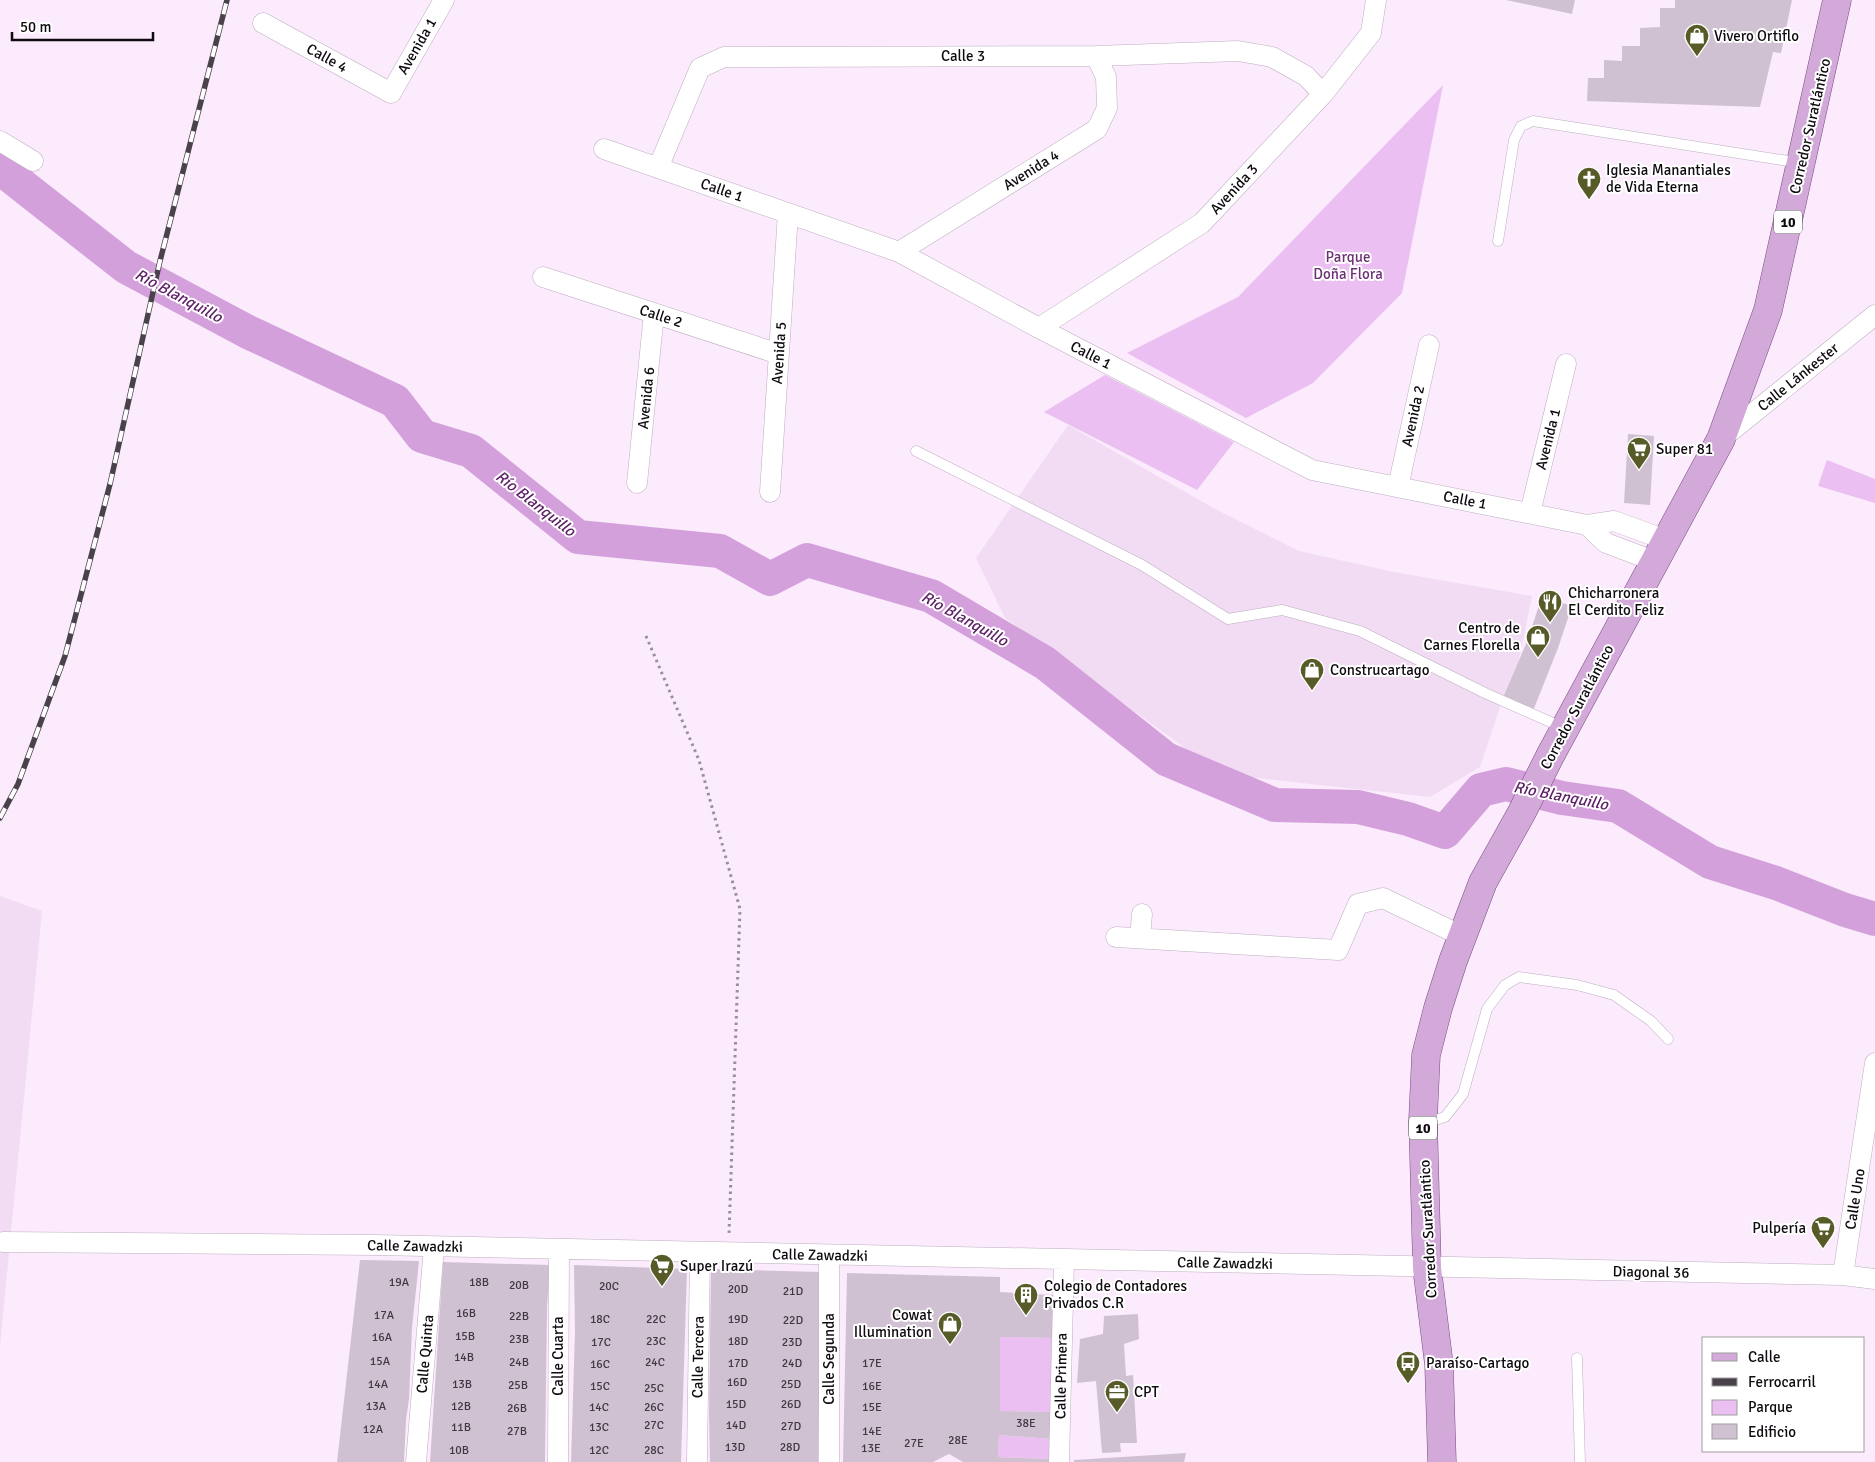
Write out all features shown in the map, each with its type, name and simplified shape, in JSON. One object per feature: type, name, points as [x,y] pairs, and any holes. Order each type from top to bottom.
[{"type":"main road","name":"Corredor Suratlántico","points":[[1442,1462],[1439,1365],[1427,1268],[1423,1124],[1426,1055],[1438,1008],[1462,936],[1483,882],[1721,439],[1768,310],[1837,0]]},
{"type":"street","name":"Avenida 1","points":[[391,93],[444,0]]},
{"type":"street","name":"Avenida 3","points":[[1039,328],[1202,223],[1323,94],[1370,33],[1376,0]]},
{"type":"street","name":"Calle 4","points":[[263,23],[391,93]]},
{"type":"street","name":"Calle 3","points":[[658,168],[700,68],[724,57],[1096,56],[1238,51],[1272,57],[1306,76],[1323,94]]},
{"type":"street","name":"Avenida 4","points":[[899,252],[1098,129],[1107,108],[1106,77],[1096,56]]},
{"type":"street","points":[[0,141],[33,161]]},
{"type":"street","name":"Calle 1","points":[[604,149],[899,252],[1039,328],[1312,470],[1587,525],[1606,543],[1660,550]]},
{"type":"street","name":"Avenida 5","points":[[770,492],[788,213]]},
{"type":"street","name":"Calle 2","points":[[543,276],[779,354]]},
{"type":"street","name":"Avenida 6","points":[[637,483],[654,313]]},
{"type":"street","name":"Calle Lánkester","points":[[1721,439],[1875,315]]},
{"type":"street","name":"Avenida 2","points":[[1398,487],[1429,344]]},
{"type":"street","name":"Avenida 1","points":[[1530,513],[1566,364]]},
{"type":"street","points":[[1116,937],[1338,950],[1358,904],[1383,898],[1462,936]]},
{"type":"street","points":[[1140,938],[1142,914]]},
{"type":"street","name":"Calle Uno","points":[[1843,1275],[1875,1063]]},
{"type":"street","name":"Calle Zawadzki","points":[[2,1242],[434,1246],[1427,1268]]},
{"type":"street","name":"Calle Quinta","points":[[416,1462],[434,1246]]},
{"type":"street","name":"Calle Cuarta","points":[[558,1249],[558,1462]]},
{"type":"street","name":"Calle Tercera","points":[[697,1462],[700,1252]]},
{"type":"street","name":"Calle Segunda","points":[[829,1255],[829,1462]]},
{"type":"street","name":"Calle Primera","points":[[1059,1462],[1064,1260]]},
{"type":"street","name":"Diagonal 36","points":[[1427,1268],[1843,1275],[1875,1279]]},
{"type":"lane","points":[[1498,241],[1514,140],[1521,126],[1533,121],[1802,163]]},
{"type":"lane","points":[[916,451],[1142,565],[1228,619],[1282,610],[1360,632],[1485,694],[1565,728]]},
{"type":"lane","points":[[1423,1124],[1445,1117],[1463,1094],[1487,1009],[1505,985],[1518,978],[1577,985],[1614,996],[1651,1020],[1668,1039]]},
{"type":"lane","points":[[1577,1358],[1580,1462]]},
{"type":"path","points":[[646,636],[699,760],[740,909],[729,1253]]},
{"type":"shaded area","points":[[1068,425],[1215,509],[1299,551],[1394,572],[1532,596],[1517,669],[1503,698],[1480,767],[1430,797],[1221,774],[1005,618],[976,558]]},
{"type":"shaded area","points":[[0,896],[42,911],[0,1346]]},
{"type":"green space","name":"Parque Doña Flora","points":[[1443,85],[1402,293],[1313,383],[1246,418],[1127,353],[1238,297]]},
{"type":"green space","points":[[1105,375],[1234,442],[1197,490],[1044,412]]},
{"type":"green space","points":[[1827,460],[1875,479],[1875,503],[1818,486]]},
{"type":"green space","points":[[1000,1337],[1053,1338],[1054,1412],[1000,1411]]},
{"type":"green space","points":[[999,1435],[1052,1439],[1053,1459],[998,1457]]},
{"type":"building","points":[[1506,0],[1575,0],[1572,14]]},
{"type":"building","name":"Vivero Ortiflo","points":[[1675,0],[1792,0],[1781,53],[1773,52],[1760,107],[1587,101],[1588,78],[1604,78],[1604,60],[1622,61],[1622,46],[1640,46],[1640,28],[1660,27],[1660,8],[1675,8]]},
{"type":"building","name":"Super 81","points":[[1628,434],[1654,436],[1650,505],[1624,503]]},
{"type":"building","points":[[1542,596],[1572,606],[1533,711],[1503,698],[1528,639]]},
{"type":"building","points":[[360,1260],[419,1261],[412,1328],[404,1462],[337,1462]]},
{"type":"building","points":[[443,1262],[550,1265],[547,1307],[545,1462],[430,1462]]},
{"type":"building","points":[[574,1265],[687,1269],[681,1462],[571,1462],[575,1331]]},
{"type":"building","points":[[711,1269],[821,1272],[818,1462],[710,1462]]},
{"type":"building","points":[[847,1273],[1000,1277],[1000,1292],[1053,1295],[1053,1338],[1000,1337],[1000,1411],[1054,1412],[1052,1439],[999,1435],[998,1457],[1053,1459],[1053,1462],[963,1462],[949,1454],[933,1462],[843,1462]]},
{"type":"building","name":"CPT","points":[[1138,1314],[1139,1339],[1124,1344],[1126,1376],[1133,1375],[1137,1443],[1120,1443],[1121,1452],[1102,1453],[1096,1381],[1077,1383],[1080,1339],[1103,1334],[1104,1316]]},
{"type":"building","points":[[1186,1453],[1184,1462],[1074,1462],[1074,1460]]},
{"type":"waterway","name":"Río Blanquillo","points":[[0,168],[126,267],[248,332],[395,401],[422,436],[471,451],[578,537],[720,551],[770,579],[807,560],[931,596],[1045,663],[1166,759],[1275,805],[1358,807],[1408,819],[1445,832],[1481,790],[1506,784],[1562,798],[1618,806],[1710,862],[1776,883],[1845,910],[1875,919]]},
{"type":"railway","points":[[0,818],[18,784],[65,656],[110,484],[160,261],[227,0]]},
{"type":"place","name":"Vivero Ortiflo","points":[[1697,57]]},
{"type":"place","name":"Iglesia Manantiales de Vida Eterna","points":[[1589,200]]},
{"type":"place","name":"Super 81","points":[[1639,470]]},
{"type":"place","name":"Chicharronera El Cerdito Feliz","points":[[1550,623]]},
{"type":"place","name":"Centro de Carnes Florella","points":[[1538,658]]},
{"type":"place","name":"Construcartago","points":[[1312,691]]},
{"type":"place","name":"Pulpería","points":[[1823,1249]]},
{"type":"place","name":"Super Irazú","points":[[662,1287]]},
{"type":"place","name":"Colegio de Contadores Privados C.R","points":[[1026,1316]]},
{"type":"place","name":"Cowat Illumination","points":[[950,1345]]},
{"type":"place","name":"Paraíso-Cartago","points":[[1408,1384]]},
{"type":"place","name":"CPT","points":[[1117,1413]]}]
